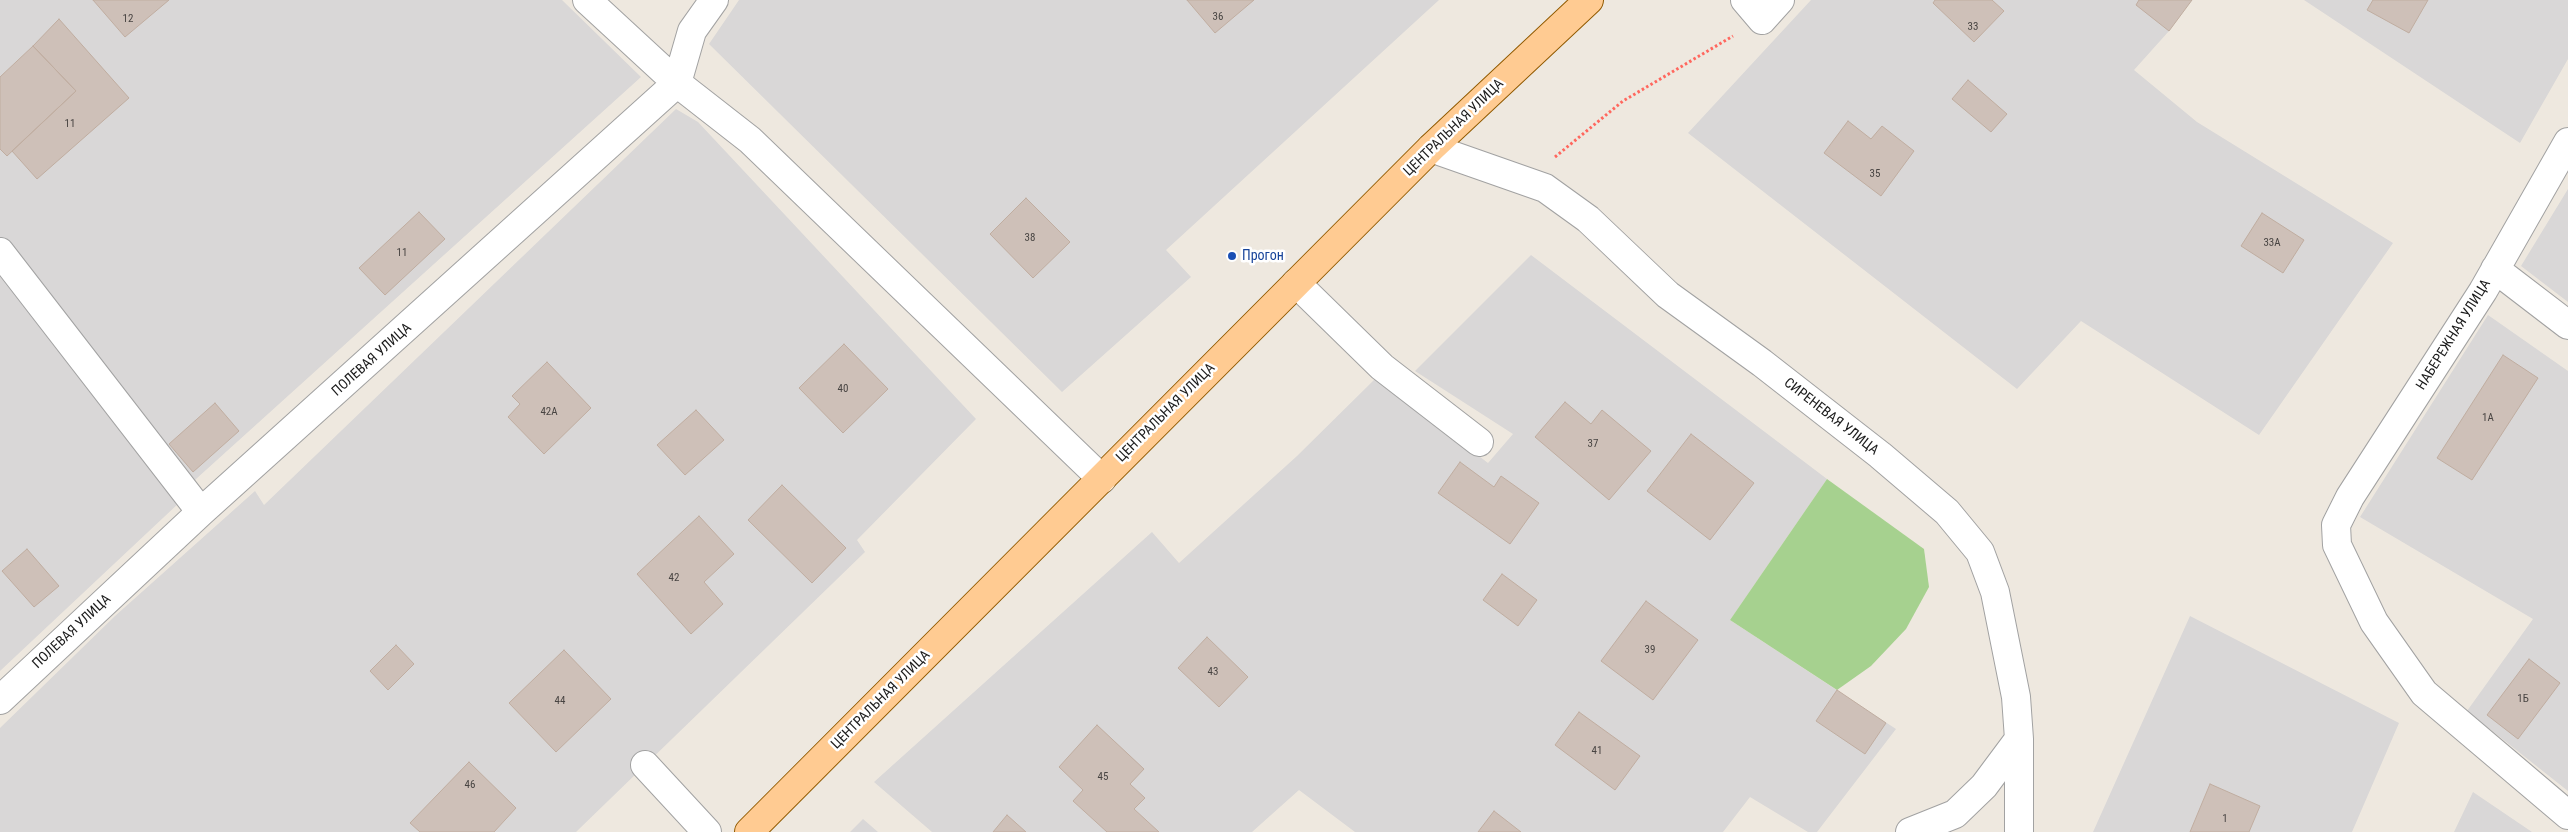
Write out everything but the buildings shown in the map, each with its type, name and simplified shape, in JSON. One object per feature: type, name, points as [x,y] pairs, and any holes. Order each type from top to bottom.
[{"type":"main road","name":"ЦЕНТРАЛЬНАЯ УЛИЦА","points":[[749,832],[1431,148],[1589,0]]},
{"type":"street","points":[[587,0],[676,83],[750,140],[1102,479]]},
{"type":"street","points":[[676,83],[692,31],[714,0]]},
{"type":"street","points":[[1754,10],[1780,0]]},
{"type":"street","name":"ПОЛЕВАЯ УЛИЦА","points":[[0,700],[201,512],[676,83]]},
{"type":"street","name":"НАБЕРЕЖНАЯ УЛИЦА","points":[[2568,142],[2495,270],[2350,497],[2336,525],[2337,545],[2374,622],[2424,694],[2568,815]]},
{"type":"street","name":"СИРЕНЕВАЯ УЛИЦА","points":[[1431,148],[1545,188],[1588,219],[1668,295],[1857,437],[1947,512],[1980,552],[1996,592],[2016,697],[2019,739],[2019,832]]},
{"type":"street","points":[[0,252],[201,512]]},
{"type":"street","points":[[2495,270],[2568,325]]},
{"type":"street","points":[[1296,283],[1382,367],[1479,442]]},
{"type":"street","points":[[1910,832],[1955,814],[1984,786],[2019,739]]},
{"type":"street","points":[[645,766],[707,832]]},
{"type":"path","points":[[1526,181],[1623,101],[1652,84],[1754,10]]},
{"type":"shaded area","points":[[0,0],[562,0],[641,77],[196,479],[180,502],[0,671]]},
{"type":"shaded area","points":[[739,0],[1439,0],[1166,250],[1191,277],[1062,392],[709,44]]},
{"type":"shaded area","points":[[1811,0],[2192,0],[2169,31],[2134,70],[2197,122],[2393,243],[2259,435],[2081,321],[2017,389],[1688,133]]},
{"type":"shaded area","points":[[2304,0],[2568,0],[2568,59],[2520,143]]},
{"type":"shaded area","points":[[676,109],[698,122],[976,419],[857,540],[865,552],[576,832],[0,832],[0,728],[115,616],[255,491],[264,505]]},
{"type":"shaded area","points":[[2568,189],[2568,302],[2521,266]]},
{"type":"shaded area","points":[[1531,255],[1827,479],[1730,620],[1896,729],[1817,832],[1808,832],[1750,797],[1723,832],[1355,832],[1299,790],[1252,832],[932,832],[874,782],[1152,532],[1179,563],[1297,456],[1376,378],[1488,463],[1513,434],[1415,371]]},
{"type":"shaded area","points":[[2488,315],[2568,371],[2568,791],[2467,711],[2533,619],[2360,517]]},
{"type":"shaded area","points":[[2190,616],[2399,723],[2352,832],[2093,832]]},
{"type":"shaded area","points":[[2473,792],[2532,832],[2454,832]]},
{"type":"shaded area","points":[[863,819],[878,832],[850,832]]},
{"type":"green space","points":[[1827,479],[1924,549],[1929,587],[1906,629],[1871,666],[1837,690],[1730,620]]},
{"type":"place","name":"Прогон","points":[[1232,256]]}]
